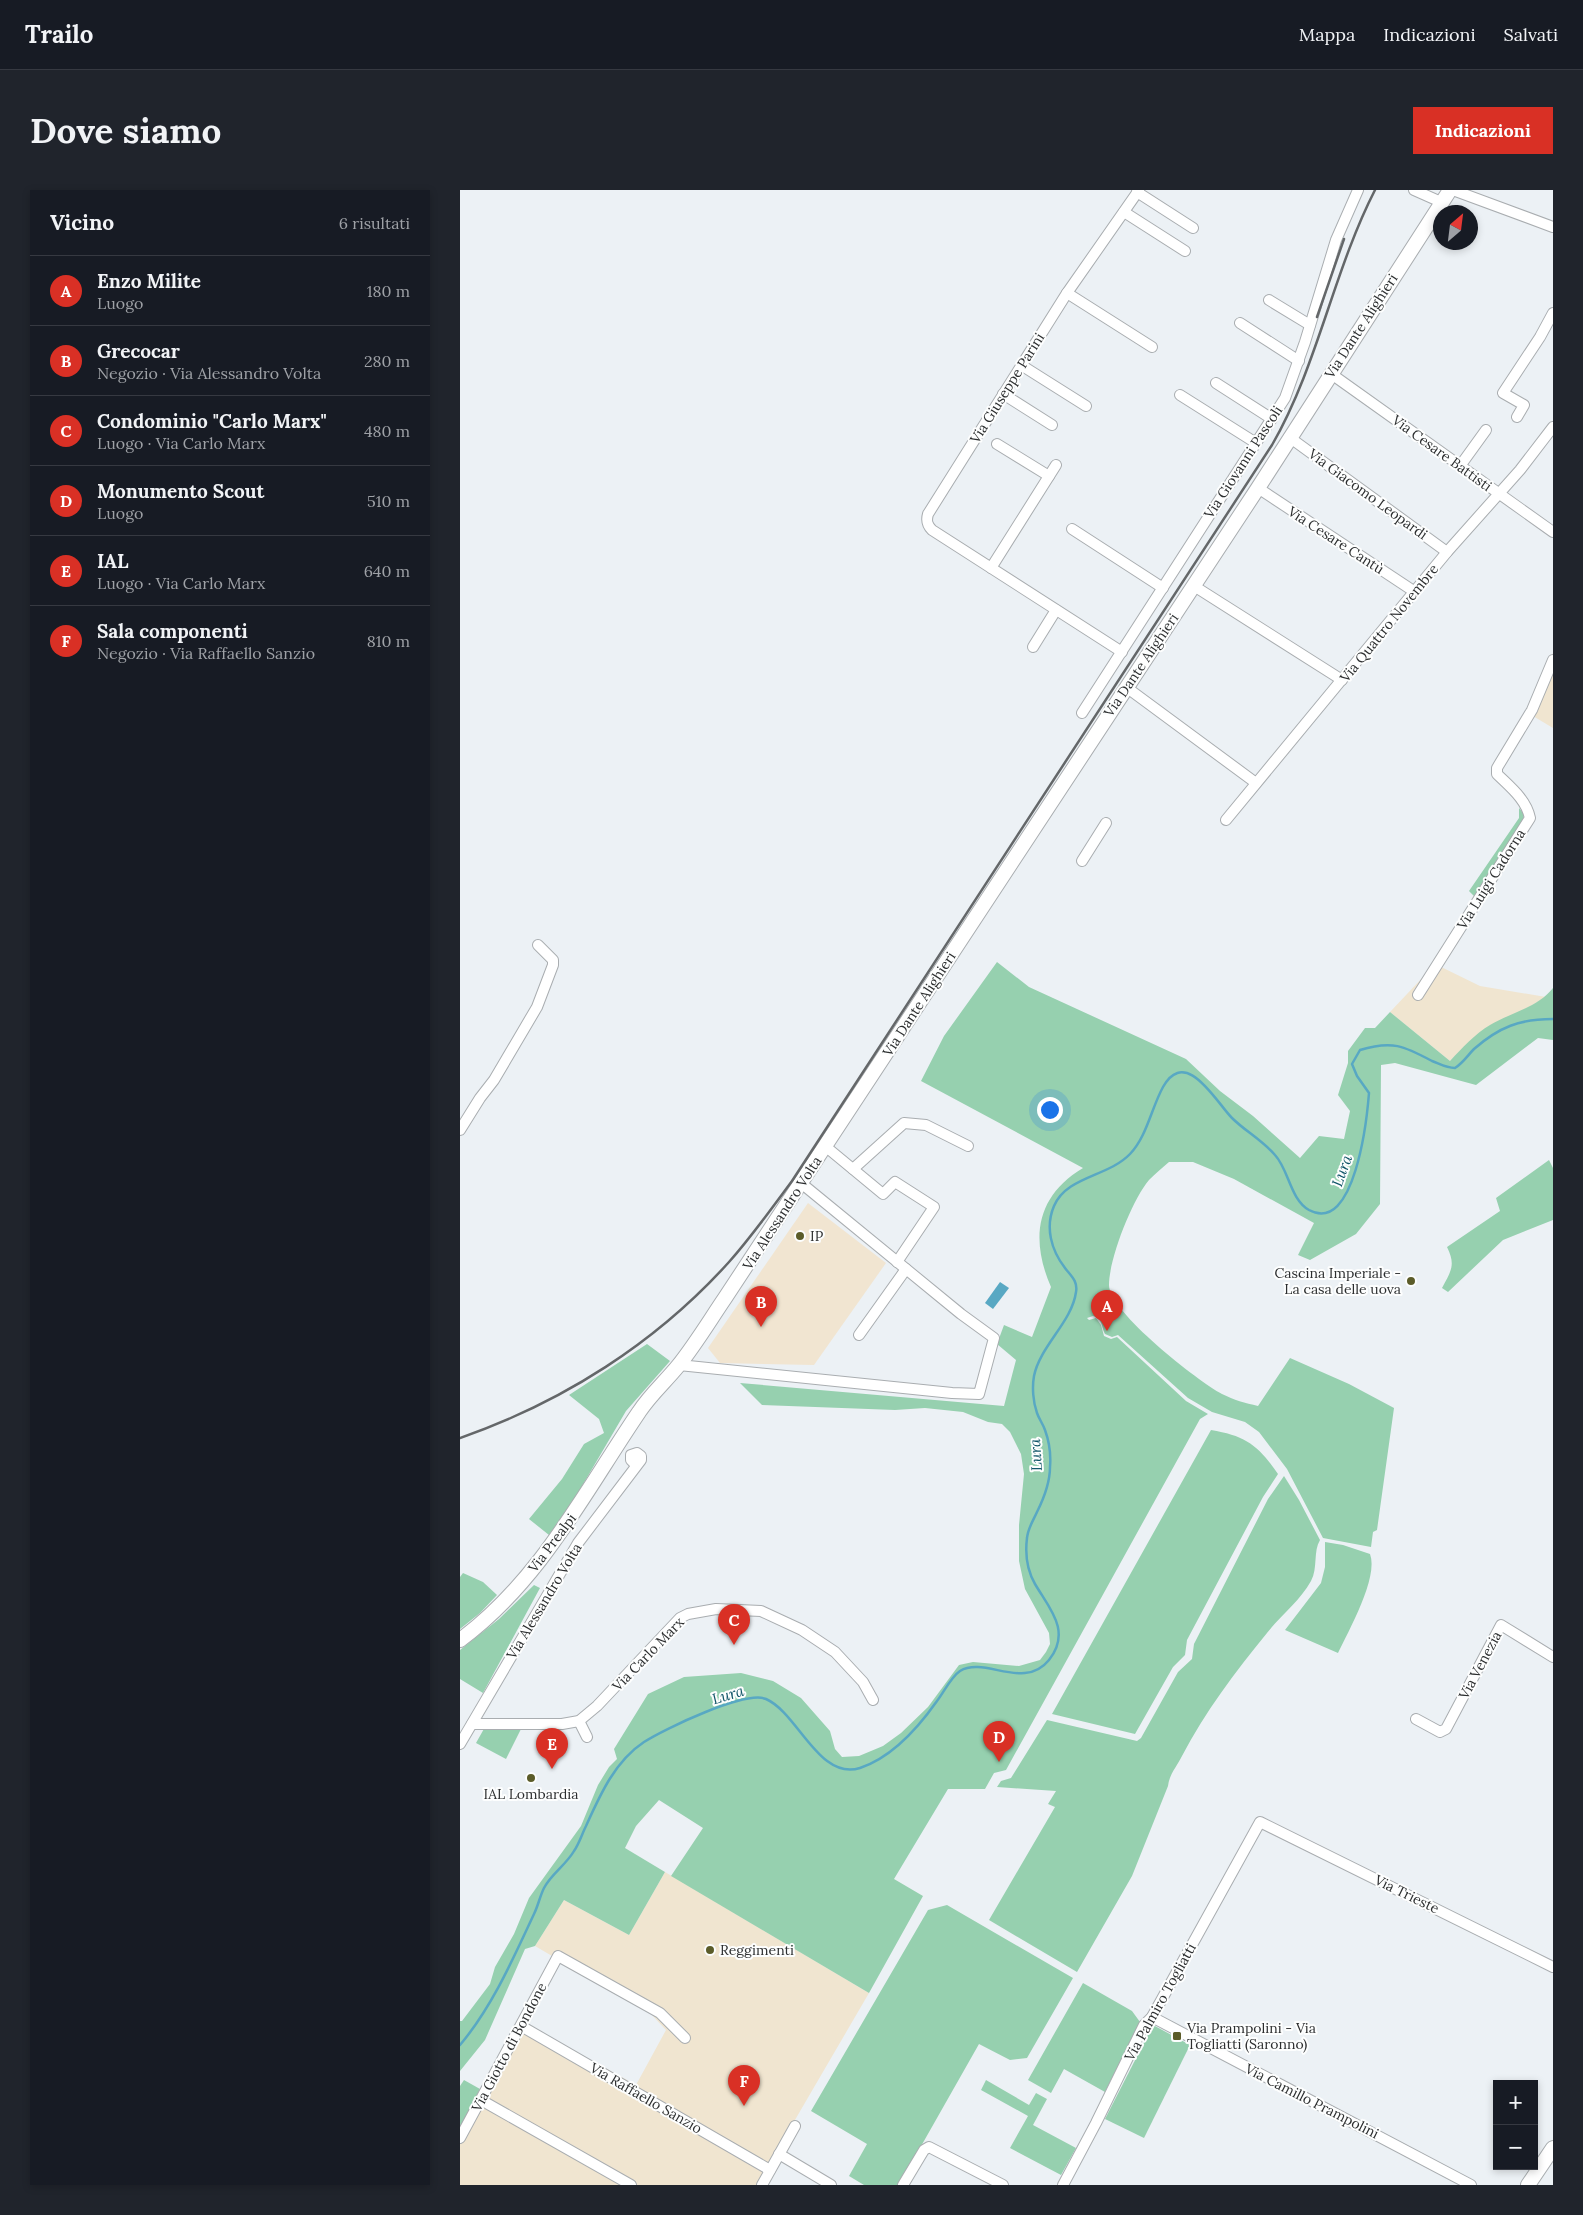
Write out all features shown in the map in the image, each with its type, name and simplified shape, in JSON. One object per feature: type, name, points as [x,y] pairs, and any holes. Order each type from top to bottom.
[{"type":"street","name":"Via Giovanni Pascoli","points":[[1082,712],[1285,398],[1299,361],[1336,240],[1358,190]]},
{"type":"street","points":[[1414,190],[1441,202]]},
{"type":"street","points":[[1451,190],[1553,227]]},
{"type":"street","name":"Via Dante Alighieri","points":[[828,1143],[1258,488],[1441,202],[1451,190]]},
{"type":"street","points":[[1138,191],[1193,228]]},
{"type":"street","name":"Via Giuseppe Parini","points":[[1122,652],[932,530],[927,520],[928,514],[1067,293],[1138,191]]},
{"type":"street","points":[[1124,212],[1185,251]]},
{"type":"street","points":[[1067,293],[1152,347]]},
{"type":"street","points":[[1269,300],[1310,325]]},
{"type":"street","points":[[1517,417],[1524,405],[1503,393],[1540,338],[1553,313]]},
{"type":"street","points":[[1240,323],[1299,361]]},
{"type":"street","points":[[1022,365],[1086,406]]},
{"type":"street","name":"Via Cesare Battisti","points":[[1330,373],[1553,532]]},
{"type":"street","points":[[1216,383],[1272,419]]},
{"type":"street","points":[[1003,394],[1052,425]]},
{"type":"street","points":[[1180,396],[1256,443]]},
{"type":"street","name":"Via Quattro Novembre","points":[[1226,820],[1447,552],[1520,470],[1553,427]]},
{"type":"street","points":[[1460,466],[1486,430]]},
{"type":"street","name":"Via Giacomo Leopardi","points":[[1290,437],[1447,552]]},
{"type":"street","points":[[997,444],[1049,476]]},
{"type":"street","points":[[991,568],[1056,465]]},
{"type":"street","name":"Via Cesare Cantù","points":[[1258,488],[1415,592]]},
{"type":"street","points":[[1072,529],[1162,588]]},
{"type":"street","points":[[1194,586],[1342,680]]},
{"type":"street","points":[[1033,647],[1056,610]]},
{"type":"street","name":"Via Luigi Cadorna","points":[[1418,994],[1530,818],[1522,800],[1497,774],[1497,768],[1532,710],[1553,660]]},
{"type":"street","points":[[1126,687],[1256,783]]},
{"type":"street","points":[[1082,861],[1106,824]]},
{"type":"street","points":[[460,1130],[494,1080],[537,1007],[554,965],[553,960],[538,945]]},
{"type":"street","points":[[853,1170],[904,1123],[926,1125],[968,1146]]},
{"type":"street","points":[[828,1143],[853,1170],[883,1194],[895,1182],[934,1207],[897,1262]]},
{"type":"street","name":"Via Alessandro Volta","points":[[626,1430],[646,1401],[678,1365],[828,1143]]},
{"type":"street","points":[[678,1365],[952,1393],[979,1394],[994,1338],[960,1314],[801,1183]]},
{"type":"street","points":[[859,1335],[906,1269]]},
{"type":"street","name":"Via Prealpi","points":[[460,1640],[485,1622],[522,1584],[554,1543],[590,1491],[626,1430]]},
{"type":"street","name":"Via Alessandro Volta","points":[[460,1744],[578,1543],[636,1465]]},
{"type":"street","name":"Via Carlo Marx","points":[[578,1721],[597,1706],[680,1618],[688,1614],[716,1609],[761,1611],[802,1630],[836,1652],[863,1682],[873,1700]]},
{"type":"street","name":"Via Venezia","points":[[1416,1719],[1440,1732],[1446,1729],[1501,1625],[1553,1657]]},
{"type":"street","points":[[472,1724],[562,1724],[578,1721],[587,1737]]},
{"type":"street","name":"Via Trieste","points":[[1260,1822],[1553,1967]]},
{"type":"street","name":"Via Palmiro Togliatti","points":[[1063,2185],[1144,2025],[1152,2017],[1260,1822]]},
{"type":"street","name":"Via Giotto di Bondone","points":[[460,2138],[558,1956],[660,2013],[685,2038]]},
{"type":"street","name":"Via Camillo Prampolini","points":[[1152,2017],[1472,2185]]},
{"type":"street","name":"Via Raffaello Sanzio","points":[[521,2026],[770,2170]]},
{"type":"street","points":[[481,2100],[631,2185]]},
{"type":"street","points":[[762,2185],[795,2126]]},
{"type":"street","points":[[903,2185],[924,2150],[929,2147],[1003,2185]]},
{"type":"street","points":[[1528,2185],[1553,2148]]},
{"type":"street","points":[[779,2154],[831,2185]]},
{"type":"shaded area","points":[[1553,653],[1553,728],[1533,716],[1539,685]]},
{"type":"shaded area","points":[[1433,963],[1480,986],[1546,997],[1519,1013],[1491,1025],[1470,1041],[1450,1061],[1390,1012],[1424,976]]},
{"type":"shaded area","points":[[808,1203],[886,1263],[814,1365],[720,1363],[708,1348]]},
{"type":"shaded area","points":[[665,1872],[869,1993],[757,2185],[460,2185],[460,2132],[520,2021],[636,2085],[666,2030],[651,2014],[535,1946],[564,1900],[629,1935]]},
{"type":"green space","points":[[1519,808],[1524,814],[1523,823],[1475,897],[1469,891],[1519,818]]},
{"type":"green space","points":[[997,962],[1029,987],[1186,1059],[1220,1091],[1253,1116],[1300,1158],[1319,1136],[1344,1139],[1350,1111],[1338,1095],[1348,1063],[1348,1051],[1365,1028],[1375,1028],[1390,1012],[1450,1061],[1484,1029],[1498,1020],[1532,1005],[1547,995],[1553,988],[1553,1040],[1538,1038],[1476,1085],[1395,1063],[1381,1065],[1380,1204],[1356,1234],[1310,1260],[1298,1255],[1314,1223],[1234,1179],[1193,1162],[1169,1162],[1142,1189],[1117,1246],[1109,1285],[1113,1297],[1123,1312],[1156,1345],[1210,1387],[1222,1394],[1258,1406],[1290,1358],[1349,1384],[1394,1408],[1377,1530],[1373,1532],[1371,1547],[1323,1538],[1287,1469],[1259,1432],[1245,1422],[1212,1412],[1188,1398],[1118,1335],[1112,1337],[1105,1334],[1099,1319],[1093,1316],[1087,1318],[1089,1320],[1096,1318],[1101,1325],[1104,1336],[1111,1339],[1117,1337],[1186,1401],[1208,1414],[1200,1419],[1006,1770],[994,1773],[985,1789],[948,1789],[894,1879],[923,1896],[869,1993],[671,1876],[703,1828],[659,1800],[636,1826],[625,1848],[665,1872],[629,1935],[564,1900],[535,1946],[525,1949],[485,2040],[460,2071],[460,2021],[462,2021],[490,1984],[495,1967],[514,1934],[529,1898],[581,1826],[598,1785],[609,1767],[617,1759],[614,1749],[648,1694],[684,1677],[741,1673],[773,1681],[801,1698],[830,1731],[835,1749],[842,1757],[859,1756],[883,1746],[901,1733],[928,1707],[959,1665],[973,1662],[1019,1666],[1040,1660],[1050,1644],[1049,1633],[1025,1589],[1019,1561],[1019,1525],[1024,1474],[1021,1454],[1010,1432],[1002,1424],[988,1422],[963,1412],[925,1408],[895,1410],[762,1405],[740,1383],[1004,1406],[1016,1360],[997,1344],[1004,1325],[1032,1337],[1051,1287],[1044,1269],[1041,1252],[1042,1220],[1047,1205],[1055,1192],[1067,1179],[1083,1168],[921,1081],[944,1036]]},
{"type":"green space","points":[[1549,1160],[1553,1168],[1553,1220],[1503,1240],[1448,1292],[1442,1288],[1452,1263],[1447,1247],[1500,1211],[1496,1198]]},
{"type":"green space","points":[[647,1344],[670,1361],[626,1411],[575,1498],[549,1535],[529,1519],[562,1479],[584,1444],[604,1433],[599,1419],[569,1395]]},
{"type":"green space","points":[[1211,1430],[1233,1435],[1250,1443],[1264,1456],[1278,1474],[1263,1497],[1187,1640],[1185,1655],[1173,1667],[1135,1734],[1052,1714]]},
{"type":"green space","points":[[1284,1476],[1320,1540],[1311,1581],[1301,1595],[1272,1626],[1232,1677],[1191,1740],[1170,1778],[1132,1876],[1077,1972],[989,1920],[1055,1807],[1048,1804],[1056,1791],[997,1787],[1001,1781],[1011,1778],[1047,1720],[1137,1741],[1141,1738],[1178,1672],[1192,1659],[1194,1644],[1268,1499]]},
{"type":"green space","points":[[1325,1542],[1343,1545],[1370,1554],[1372,1564],[1361,1604],[1338,1653],[1285,1630],[1321,1583],[1325,1567]]},
{"type":"green space","points":[[463,1573],[483,1582],[497,1595],[480,1613],[460,1629],[460,1577]]},
{"type":"green space","points":[[534,1585],[540,1588],[483,1693],[460,1679],[460,1650],[499,1619]]},
{"type":"green space","points":[[485,1727],[522,1727],[506,1759],[476,1743]]},
{"type":"green space","points":[[947,1905],[1073,1978],[1027,2058],[1010,2060],[979,2044],[899,2185],[864,2185],[849,2176],[867,2144],[811,2111],[928,1910]]},
{"type":"green space","points":[[1083,1983],[1132,2011],[1140,2022],[1105,2092],[1064,2069],[1051,2093],[1028,2080]]},
{"type":"green space","points":[[1153,2025],[1190,2045],[1144,2138],[1105,2119]]},
{"type":"green space","points":[[464,2080],[480,2089],[460,2128],[460,2086]]},
{"type":"green space","points":[[986,2080],[1029,2105],[1036,2093],[1047,2099],[1033,2125],[1076,2148],[1061,2175],[1010,2148],[1028,2116],[981,2090]]},
{"type":"water","points":[[1000,1282],[1009,1288],[993,1309],[985,1303]]},
{"type":"waterway","name":"Lura","points":[[460,2045],[492,1999],[518,1948],[544,1888],[576,1848],[609,1780],[625,1759],[644,1742],[705,1712],[724,1705],[741,1700],[766,1699],[778,1707],[821,1756],[833,1765],[846,1769],[860,1768],[883,1757],[904,1740],[922,1721],[960,1671],[970,1667],[981,1667],[1016,1673],[1028,1673],[1039,1669],[1049,1660],[1056,1649],[1058,1630],[1052,1611],[1032,1579],[1028,1568],[1026,1544],[1030,1528],[1046,1490],[1050,1462],[1048,1439],[1035,1404],[1033,1380],[1037,1365],[1069,1314],[1076,1292],[1074,1279],[1060,1261],[1053,1246],[1050,1230],[1051,1214],[1060,1196],[1068,1188],[1111,1168],[1130,1154],[1145,1131],[1163,1087],[1172,1076],[1181,1072],[1191,1075],[1200,1081],[1232,1118],[1265,1145],[1280,1161],[1294,1192],[1303,1205],[1309,1210],[1325,1213],[1338,1206],[1348,1191],[1356,1170],[1361,1148],[1369,1093],[1357,1076],[1352,1064],[1360,1050],[1381,1045],[1398,1046],[1443,1066],[1455,1068],[1483,1041],[1501,1030],[1520,1023],[1553,1019]]},
{"type":"railway","points":[[460,1438],[535,1407],[606,1367],[639,1344],[671,1319],[729,1262],[792,1181],[1272,445],[1302,383],[1360,221],[1375,190]]},
{"type":"railway","points":[[1317,317],[1344,239]]},
{"type":"place","name":"IP","points":[[800,1236]]},
{"type":"place","name":"Cascina Imperiale - La casa delle uova","points":[[1411,1281]]},
{"type":"place","name":"Grecocar","points":[[761,1327]]},
{"type":"place","name":"Enzo Milite","points":[[1107,1331]]},
{"type":"place","name":"Condominio \"Carlo Marx\"","points":[[734,1645]]},
{"type":"place","name":"Monumento Scout","points":[[999,1762]]},
{"type":"place","name":"IAL","points":[[552,1769]]},
{"type":"place","name":"IAL Lombardia","points":[[531,1778]]},
{"type":"place","name":"Reggimenti","points":[[710,1950]]},
{"type":"place","name":"Via Prampolini - Via Togliatti (Saronno)","points":[[1177,2036]]},
{"type":"place","name":"Sala componenti","points":[[744,2106]]}]
